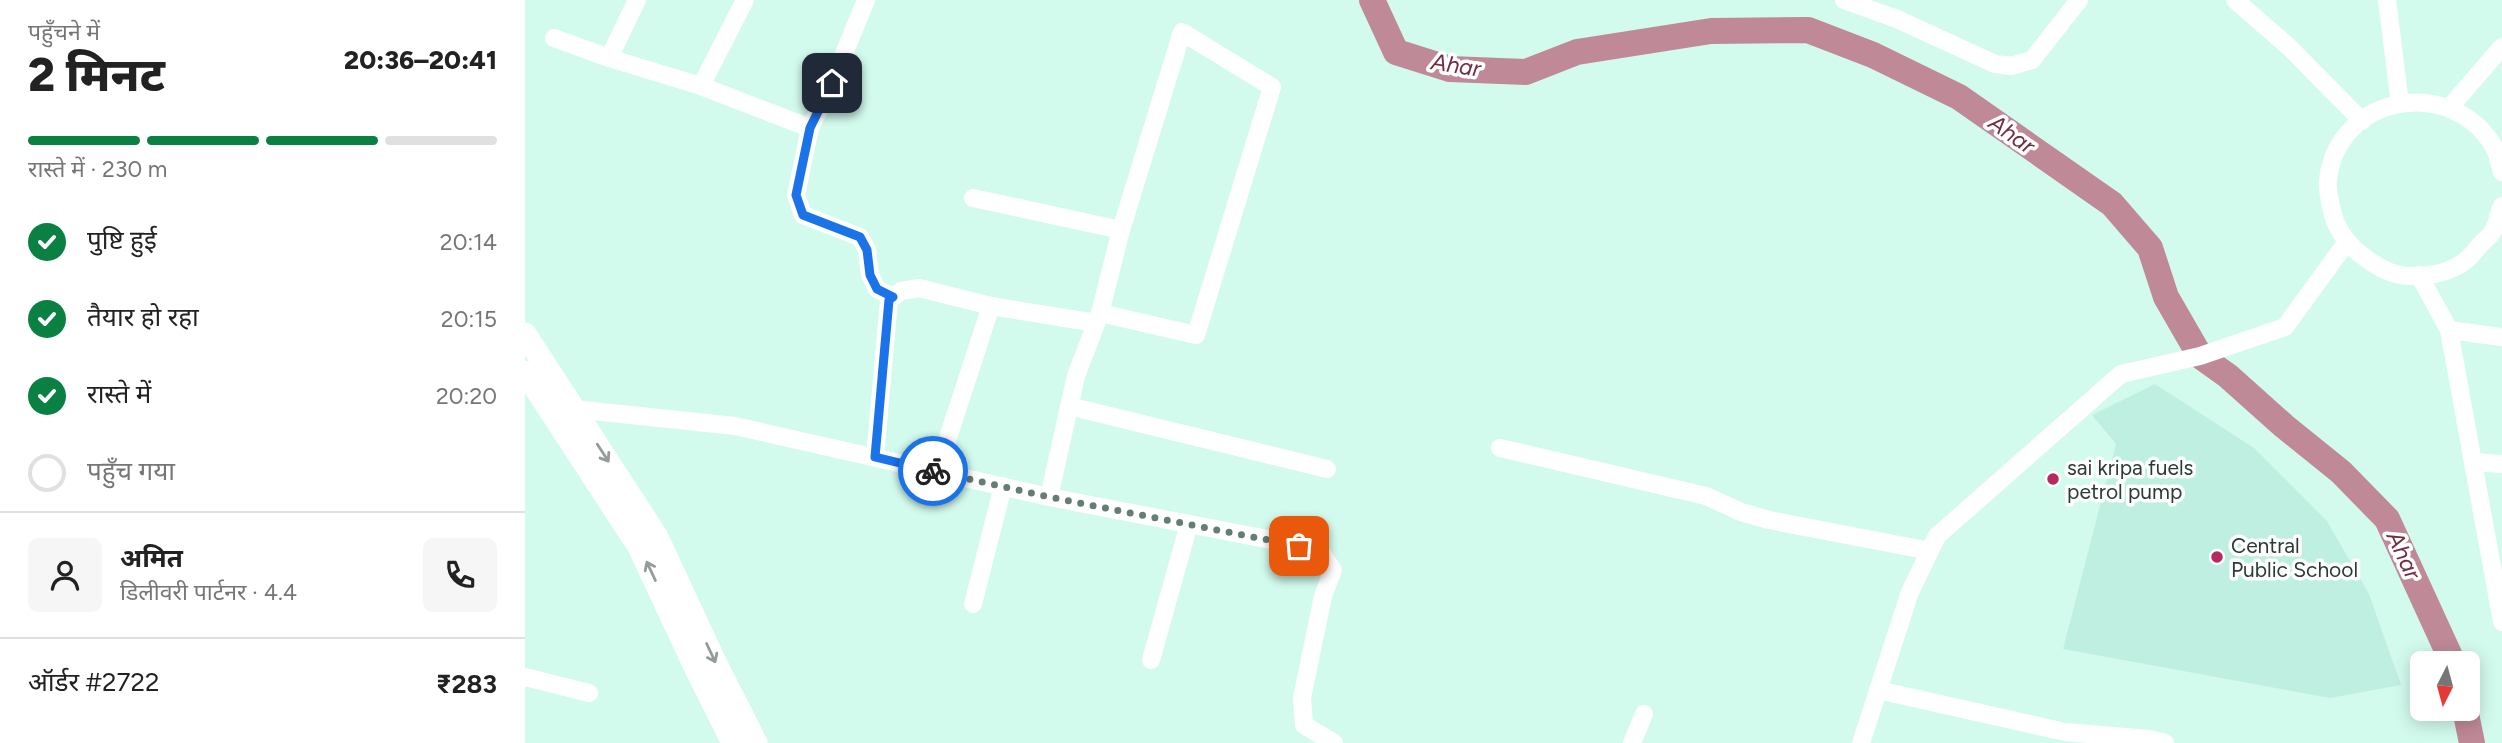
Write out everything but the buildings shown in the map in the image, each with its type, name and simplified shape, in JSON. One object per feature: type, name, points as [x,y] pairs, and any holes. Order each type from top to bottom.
[{"type":"main road","points":[[525,334],[565,414],[639,547],[733,743]]},
{"type":"main road","points":[[525,372],[531,389],[565,414],[657,537],[756,743]]},
{"type":"street","points":[[609,58],[637,0]]},
{"type":"street","points":[[701,86],[745,0]]},
{"type":"street","points":[[866,0],[832,83],[810,128],[796,195],[803,215],[860,237],[867,250],[870,275],[877,289],[893,297]]},
{"type":"street","points":[[1844,0],[1897,19],[1995,64],[2011,66],[2032,60],[2079,0]]},
{"type":"street","points":[[2235,0],[2290,48],[2362,121]]},
{"type":"street","points":[[2387,0],[2400,104]]},
{"type":"street","points":[[875,457],[889,300],[901,291],[919,288],[991,306],[1098,318],[1196,335],[1272,87],[1182,32],[1121,230],[1098,318],[1076,376],[1049,497]]},
{"type":"street","points":[[554,38],[701,86],[810,128]]},
{"type":"street","points":[[2449,108],[2502,47]]},
{"type":"street","points":[[2502,172],[2498,145],[2470,119],[2442,105],[2412,101],[2374,111],[2350,130],[2336,151],[2328,181],[2332,215],[2346,243],[2361,257],[2388,272],[2404,276],[2435,275],[2463,263],[2498,232],[2502,206]]},
{"type":"street","points":[[973,198],[1121,230]]},
{"type":"street","points":[[1861,743],[1910,592],[1937,536],[2121,374],[2200,356],[2285,327],[2346,243]]},
{"type":"street","points":[[2419,275],[2449,330],[2497,577],[2502,622]]},
{"type":"street","points":[[937,471],[991,306]]},
{"type":"street","points":[[2449,330],[2502,337]]},
{"type":"street","points":[[1069,406],[1327,469]]},
{"type":"street","points":[[565,414],[735,426],[1049,497],[1321,551],[1333,570],[1323,596],[1302,698],[1304,725],[1334,743]]},
{"type":"street","points":[[1500,448],[1706,496],[1741,512],[1769,520],[1930,551]]},
{"type":"street","points":[[2473,462],[2502,464]]},
{"type":"street","points":[[973,604],[1003,486]]},
{"type":"street","points":[[1151,660],[1189,524]]},
{"type":"street","points":[[525,677],[589,693]]},
{"type":"street","points":[[1878,690],[2066,732],[2165,743]]},
{"type":"street","points":[[1632,743],[1644,714]]},
{"type":"shaded area","name":"Central Public School","points":[[2155,384],[2254,448],[2327,521],[2369,594],[2401,685],[2330,698],[2063,649],[2116,444],[2092,415]]},
{"type":"waterway","name":"Ahar","points":[[1372,0],[1396,52],[1450,69],[1526,72],[1577,52],[1711,31],[1808,30],[1873,55],[1959,97],[2112,204],[2150,248],[2166,297],[2200,356],[2228,376],[2341,472],[2387,519],[2448,651]]},
{"type":"waterway","name":"Ahar","points":[[2467,721],[2472,743]]},
{"type":"way so far","points":[[933,471],[1049,497],[1299,546]]},
{"type":"place","name":"sai kripa fuels petrol pump","points":[[2053,479]]},
{"type":"place","name":"Central Public School","points":[[2217,557]]},
{"type":"route","points":[[832,83],[810,128],[796,195],[803,215],[860,237],[867,250],[870,275],[877,289],[893,297],[889,300],[875,457],[933,471]]}]
